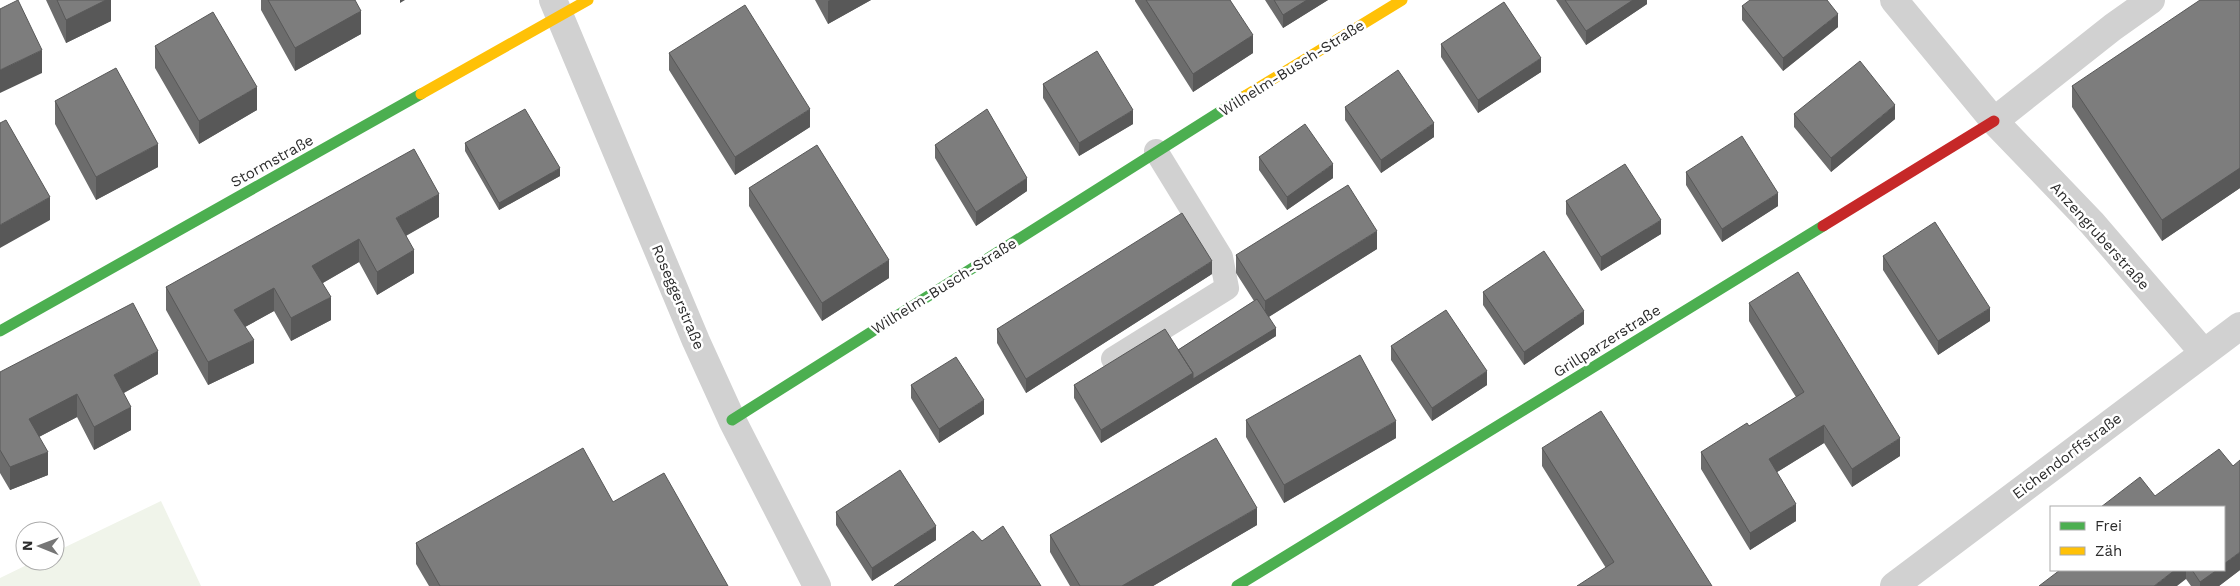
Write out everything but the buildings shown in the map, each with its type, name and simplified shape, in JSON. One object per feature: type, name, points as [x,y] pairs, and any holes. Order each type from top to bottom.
[{"type":"street","name":"Stormstraße","points":[[0,331],[556,8],[588,0]]},
{"type":"street","name":"Wilhelm-Busch-Straße","points":[[732,420],[1156,151],[1402,0]]},
{"type":"street","name":"Anzengruberstraße","points":[[1894,0],[1994,121],[2092,224],[2204,353]]},
{"type":"street","points":[[1994,121],[2113,27],[2151,0]]},
{"type":"street","name":"Roseggerstraße","points":[[556,8],[692,332],[732,420],[817,586]]},
{"type":"street","name":"Grillparzerstraße","points":[[1237,586],[1994,121]]},
{"type":"street","name":"Eichendorffstraße","points":[[1894,586],[2240,326]]},
{"type":"lane","points":[[1113,359],[1227,288],[1221,257],[1156,151]]},
{"type":"shaded area","points":[[161,501],[201,586],[0,586],[0,578],[15,571],[65,571],[65,547]]},
{"type":"traffic: fast","points":[[0,331],[421,94]]},
{"type":"traffic: fast","points":[[732,420],[1245,96]]},
{"type":"traffic: fast","points":[[1237,586],[1823,226]]},
{"type":"traffic: slow","points":[[421,94],[588,0]]},
{"type":"traffic: slow","points":[[1245,96],[1402,0]]},
{"type":"traffic: jam","points":[[1823,226],[1994,121]]}]
